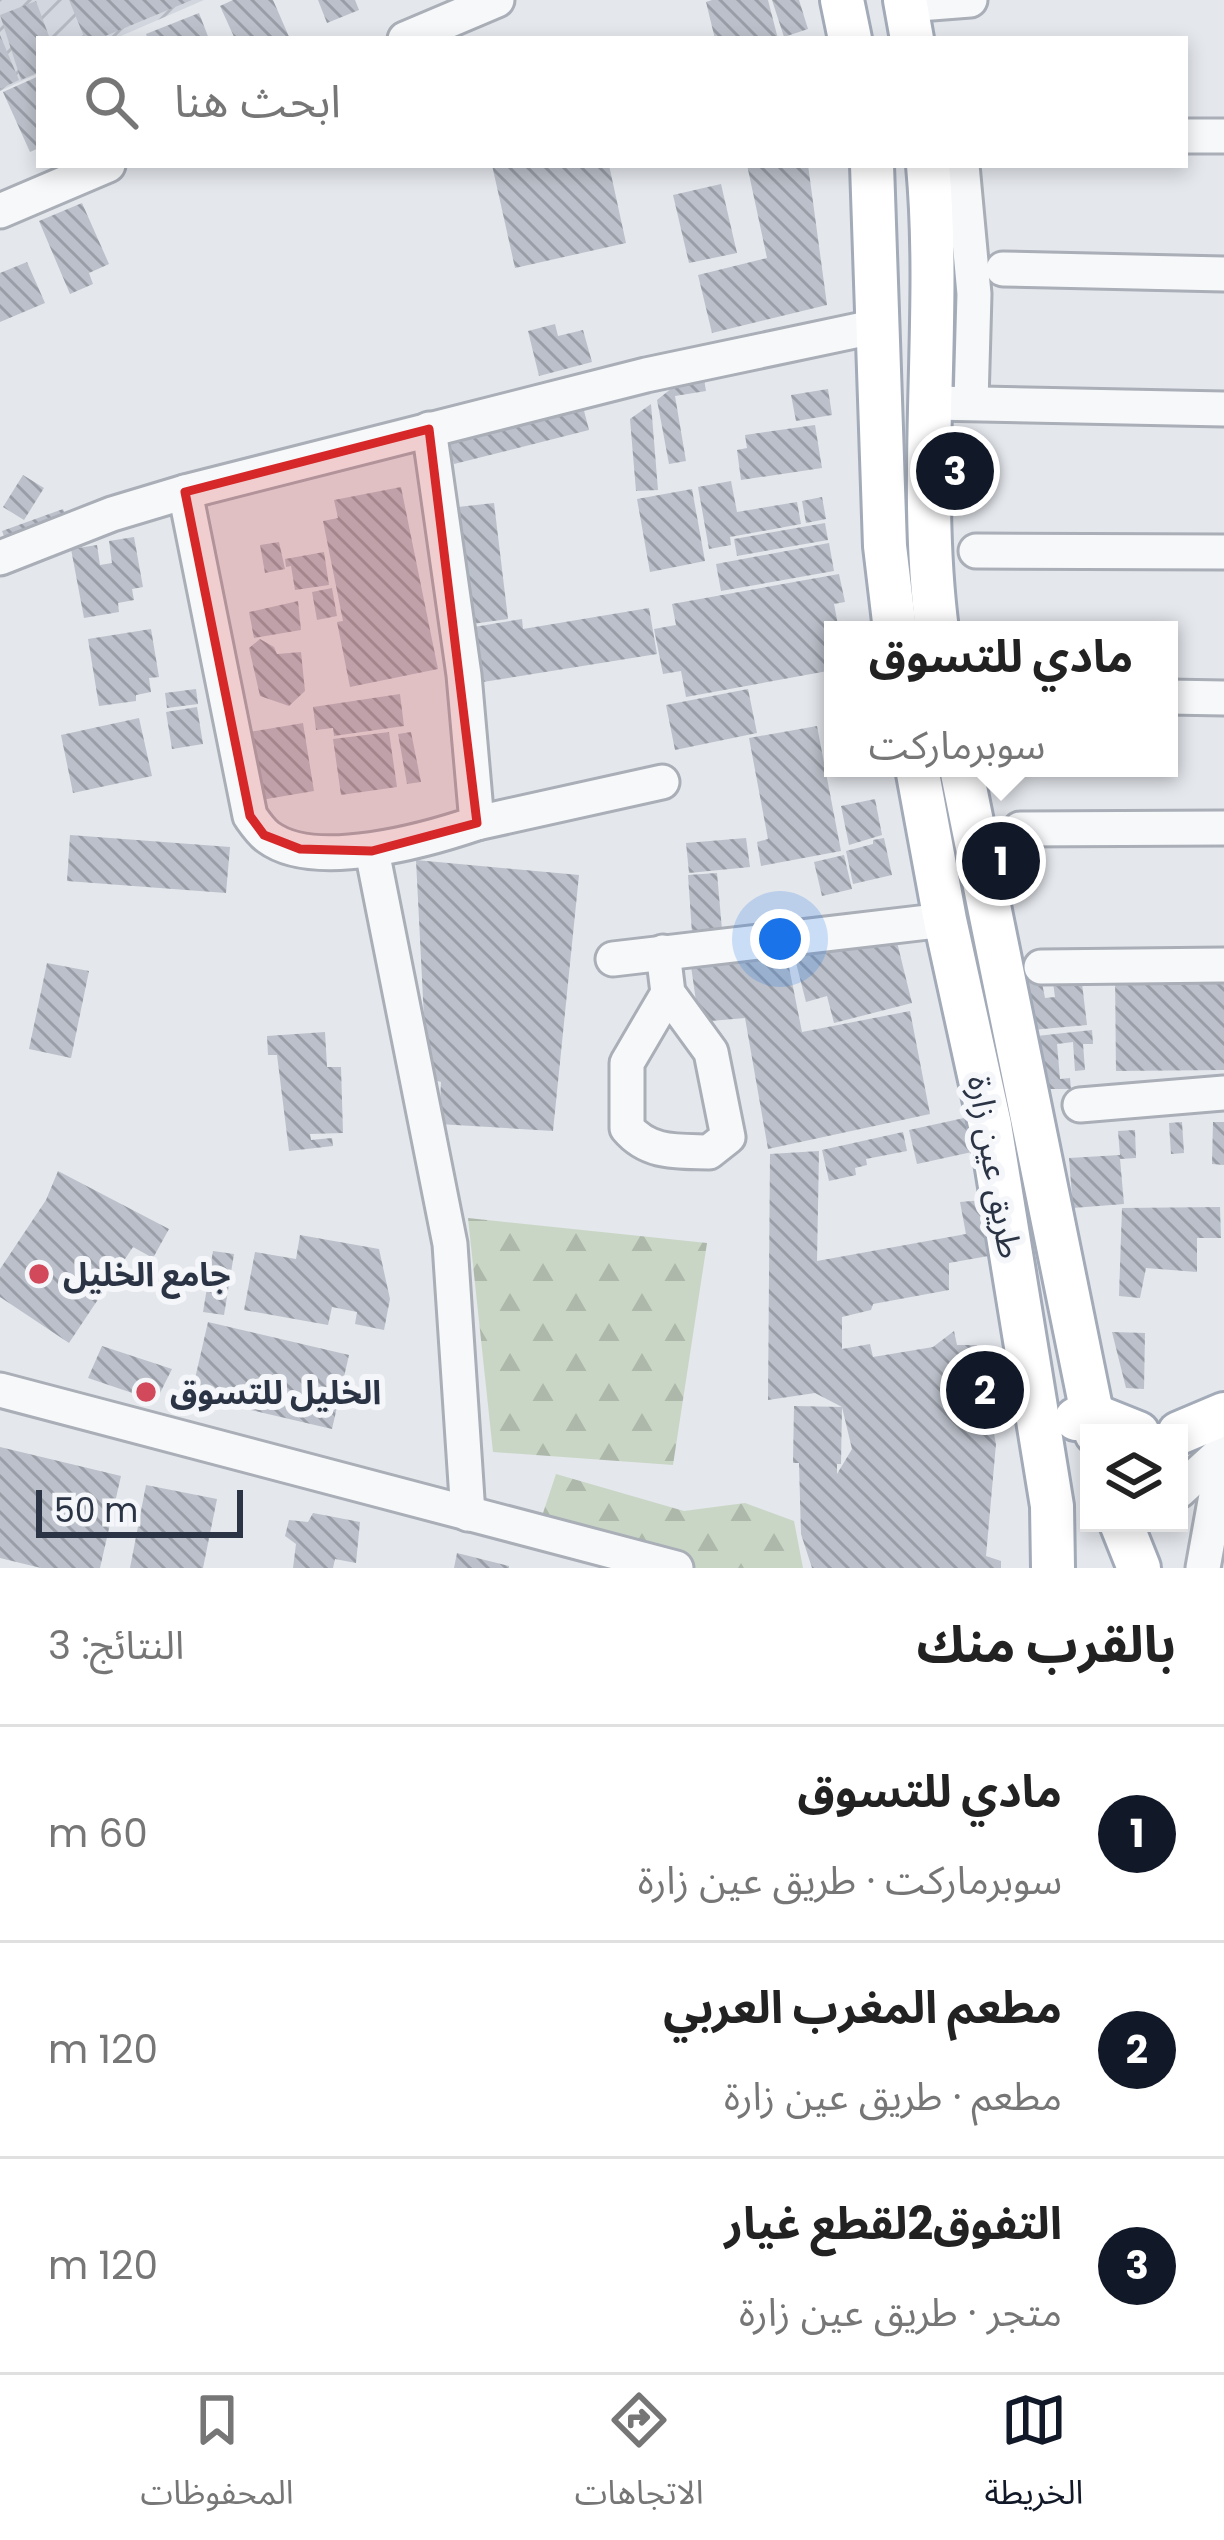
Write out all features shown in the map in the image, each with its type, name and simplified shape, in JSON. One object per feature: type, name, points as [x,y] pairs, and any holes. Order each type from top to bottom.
[{"type":"main road","points":[[842,0],[849,36]]},
{"type":"main road","points":[[872,168],[884,546],[894,621]]},
{"type":"main road","points":[[928,168],[952,403],[930,545],[936,621]]},
{"type":"main road","name":"طريق عين زارة","points":[[919,777],[990,1124],[1052,1506],[1053,1568]]},
{"type":"main road","name":"طريق عين زارة","points":[[964,777],[1095,1424]]},
{"type":"main road","points":[[1188,1429],[1224,1414]]},
{"type":"main road","points":[[1040,1428],[1080,1425]]},
{"type":"street","points":[[412,36],[497,0]]},
{"type":"street","points":[[908,15],[970,0]]},
{"type":"street","points":[[1188,136],[1224,136]]},
{"type":"street","points":[[0,211],[101,168]]},
{"type":"street","points":[[962,168],[974,294],[952,403],[1224,409]]},
{"type":"street","points":[[1003,268],[1224,274]]},
{"type":"street","points":[[0,558],[112,514],[185,493],[668,370],[878,326]]},
{"type":"street","points":[[429,429],[464,675],[477,824]]},
{"type":"street","points":[[185,493],[250,816],[264,835],[300,849],[372,851],[662,782]]},
{"type":"street","points":[[976,551],[1224,552]]},
{"type":"street","points":[[1178,697],[1224,698]]},
{"type":"street","points":[[1020,829],[1224,828]]},
{"type":"street","points":[[372,851],[450,1244],[468,1514]]},
{"type":"street","points":[[613,959],[945,920]]},
{"type":"street","points":[[663,952],[668,993],[711,1052],[728,1137],[709,1153],[660,1150],[640,1143],[627,1128],[627,1063],[668,993]]},
{"type":"street","points":[[1041,968],[1224,965]]},
{"type":"street","points":[[1080,1105],[1224,1093]]},
{"type":"street","points":[[0,1390],[676,1568]]},
{"type":"street","points":[[1188,1483],[1224,1450]]},
{"type":"street","points":[[1203,1568],[1224,1450]]},
{"type":"highlighted area","points":[[429,429],[477,823],[372,851],[300,849],[264,835],[250,816],[185,492]]},
{"type":"shaded area","points":[[0,0],[204,0],[121,36],[36,36],[36,74],[0,91]]},
{"type":"green space","points":[[468,1218],[707,1243],[673,1465],[493,1452]]},
{"type":"green space","points":[[556,1474],[684,1511],[745,1503],[794,1521],[803,1568],[693,1568],[539,1525]]},
{"type":"building","points":[[69,0],[192,0],[105,36],[84,36]]},
{"type":"building","points":[[233,0],[273,0],[289,36],[234,36],[220,6]]},
{"type":"building","points":[[318,0],[355,0],[359,10],[327,23]]},
{"type":"building","points":[[768,0],[777,36],[714,36],[706,2]]},
{"type":"building","points":[[772,0],[799,0],[808,29],[784,36]]},
{"type":"building","points":[[36,1],[49,36],[36,36],[36,73],[21,80],[0,15]]},
{"type":"building","points":[[199,13],[208,36],[147,36]]},
{"type":"building","points":[[0,35],[19,80],[0,89]]},
{"type":"building","points":[[36,77],[36,149],[30,152],[3,92]]},
{"type":"building","points":[[493,168],[610,168],[626,243],[515,268]]},
{"type":"building","points":[[748,168],[808,168],[827,305],[712,333],[698,275],[767,258]]},
{"type":"building","points":[[721,184],[737,253],[689,263],[673,195]]},
{"type":"building","points":[[82,203],[109,264],[89,273],[93,284],[70,294],[39,221]]},
{"type":"building","points":[[27,262],[45,303],[0,322],[0,273]]},
{"type":"building","points":[[555,324],[558,336],[583,330],[592,362],[539,376],[528,331]]},
{"type":"building","points":[[704,379],[706,391],[675,396],[686,461],[669,464],[657,400],[677,384]]},
{"type":"building","points":[[828,389],[832,415],[796,421],[791,395]]},
{"type":"building","points":[[580,395],[589,430],[454,464],[445,430]]},
{"type":"building","points":[[651,404],[658,490],[636,491],[630,419]]},
{"type":"building","points":[[815,425],[822,468],[741,480],[737,450],[747,448],[745,435]]},
{"type":"building","points":[[23,475],[44,488],[24,520],[3,507]]},
{"type":"building","points":[[731,481],[737,512],[797,502],[801,524],[730,537],[731,545],[709,549],[698,487]]},
{"type":"building","points":[[401,487],[438,669],[350,687],[337,622],[343,621],[323,521],[338,518],[334,500]]},
{"type":"building","points":[[692,489],[705,561],[650,572],[637,499]]},
{"type":"building","points":[[822,497],[826,519],[806,523],[802,501]]},
{"type":"building","points":[[494,503],[508,619],[472,624],[458,507]]},
{"type":"building","points":[[63,509],[71,532],[11,554],[2,531]]},
{"type":"building","points":[[825,523],[828,540],[737,556],[734,539]]},
{"type":"building","points":[[134,537],[143,587],[132,589],[134,600],[118,603],[119,612],[84,618],[71,549],[97,545],[100,565],[112,563],[109,541]]},
{"type":"building","points":[[279,542],[285,569],[265,573],[260,545]]},
{"type":"building","points":[[829,543],[834,571],[721,591],[716,564]]},
{"type":"building","points":[[324,552],[329,585],[295,590],[285,559]]},
{"type":"building","points":[[839,574],[845,602],[834,604],[837,621],[824,621],[824,672],[686,697],[681,671],[663,674],[654,629],[676,625],[672,604]]},
{"type":"building","points":[[332,588],[337,616],[317,620],[312,592]]},
{"type":"building","points":[[298,601],[301,630],[254,638],[249,612]]},
{"type":"building","points":[[649,608],[657,654],[483,682],[474,627],[522,619],[523,629]]},
{"type":"building","points":[[151,629],[159,677],[149,678],[151,692],[136,695],[136,701],[99,706],[88,639]]},
{"type":"building","points":[[260,639],[277,654],[301,652],[305,691],[289,706],[260,696],[249,648]]},
{"type":"building","points":[[196,689],[198,704],[167,708],[165,693]]},
{"type":"building","points":[[748,689],[757,733],[675,750],[666,705]]},
{"type":"building","points":[[400,694],[404,726],[334,736],[333,728],[316,730],[313,707]]},
{"type":"building","points":[[197,707],[203,744],[172,749],[166,712]]},
{"type":"building","points":[[139,718],[152,776],[73,793],[61,735]]},
{"type":"building","points":[[303,723],[314,791],[261,800],[249,732]]},
{"type":"building","points":[[817,726],[841,851],[761,866],[757,842],[768,839],[749,738]]},
{"type":"building","points":[[389,732],[397,787],[341,795],[333,739]]},
{"type":"building","points":[[411,732],[421,782],[407,784],[398,734]]},
{"type":"building","points":[[875,799],[882,835],[849,845],[841,806]]},
{"type":"building","points":[[70,835],[230,847],[226,893],[67,881]]},
{"type":"building","points":[[746,838],[750,867],[689,873],[686,843]]},
{"type":"building","points":[[884,838],[892,875],[853,884],[846,851]]},
{"type":"building","points":[[844,855],[852,889],[822,896],[814,862]]},
{"type":"building","points":[[416,860],[579,875],[553,1131],[439,1124],[441,1082],[427,1078]]},
{"type":"building","points":[[717,873],[722,930],[692,933],[688,875]]},
{"type":"building","points":[[893,926],[912,1003],[834,1023],[827,996],[806,1002],[793,951]]},
{"type":"building","points":[[786,952],[802,1032],[910,1011],[930,1114],[768,1149],[745,1018],[699,1022],[691,966]]},
{"type":"building","points":[[47,963],[89,971],[71,1058],[29,1049]]},
{"type":"building","points":[[1224,971],[1224,1070],[1116,1071],[1115,972]]},
{"type":"building","points":[[1040,973],[1045,998],[1055,997],[1052,975],[1081,975],[1087,1025],[1021,1031],[1011,975]]},
{"type":"building","points":[[1092,1030],[1093,1044],[1083,1044],[1085,1070],[1075,1071],[1073,1042],[1057,1044],[1060,1079],[1070,1078],[1071,1089],[1042,1089],[1037,1036]]},
{"type":"building","points":[[325,1032],[327,1067],[341,1067],[343,1133],[310,1134],[311,1140],[332,1138],[333,1146],[289,1151],[277,1055],[268,1055],[267,1036]]},
{"type":"building","points":[[964,1118],[972,1152],[917,1164],[909,1130]]},
{"type":"building","points":[[1182,1122],[1184,1153],[1171,1154],[1169,1123]]},
{"type":"building","points":[[1213,1122],[1224,1122],[1224,1165],[1212,1164]]},
{"type":"building","points":[[1135,1130],[1136,1158],[1120,1159],[1124,1204],[1073,1208],[1069,1158],[1120,1155],[1118,1131]]},
{"type":"building","points":[[903,1132],[907,1151],[866,1159],[867,1165],[855,1168],[856,1175],[829,1181],[822,1150]]},
{"type":"building","points":[[819,1151],[817,1261],[966,1234],[960,1202],[984,1200],[994,1255],[949,1263],[949,1290],[873,1304],[871,1310],[842,1317],[842,1349],[870,1344],[873,1357],[933,1347],[954,1331],[957,1345],[977,1345],[996,1444],[986,1556],[1001,1561],[1001,1568],[812,1568],[801,1534],[799,1463],[793,1463],[794,1406],[842,1407],[815,1393],[768,1400],[770,1154]],"holes":[[[842,1407],[852,1449],[837,1474]]]},
{"type":"building","points":[[58,1171],[169,1229],[153,1258],[133,1247],[69,1343],[0,1297],[0,1269],[46,1200]]},
{"type":"building","points":[[1220,1207],[1221,1238],[1197,1238],[1197,1272],[1146,1268],[1140,1298],[1119,1296],[1122,1208]]},
{"type":"building","points":[[300,1235],[379,1249],[390,1299],[384,1330],[355,1324],[357,1312],[332,1307],[328,1325],[244,1310],[255,1252],[296,1259]]},
{"type":"building","points":[[213,1251],[234,1254],[224,1315],[203,1312]]},
{"type":"building","points":[[208,1322],[349,1355],[332,1429],[191,1396]]},
{"type":"building","points":[[1112,1332],[1145,1333],[1144,1389],[1126,1388]]},
{"type":"building","points":[[102,1346],[172,1369],[156,1401],[88,1378]]},
{"type":"building","points":[[0,1447],[121,1476],[100,1568],[41,1568],[0,1558]]},
{"type":"building","points":[[146,1485],[217,1499],[203,1568],[130,1568]]},
{"type":"building","points":[[313,1513],[360,1522],[356,1563],[335,1559],[333,1568],[293,1568],[296,1544],[285,1536],[289,1520],[308,1522]]},
{"type":"building","points":[[457,1553],[509,1566],[509,1568],[454,1568]]},
{"type":"place","name":"التفوق2لقطع غيار","points":[[955,471]]},
{"type":"place","name":"مادي للتسوق","points":[[1001,861]]},
{"type":"place","name":"جامع الخليل","points":[[39,1274]]},
{"type":"place","name":"مطعم المغرب العربي","points":[[985,1390]]},
{"type":"place","name":"الخليل للتسوق","points":[[146,1392]]}]
